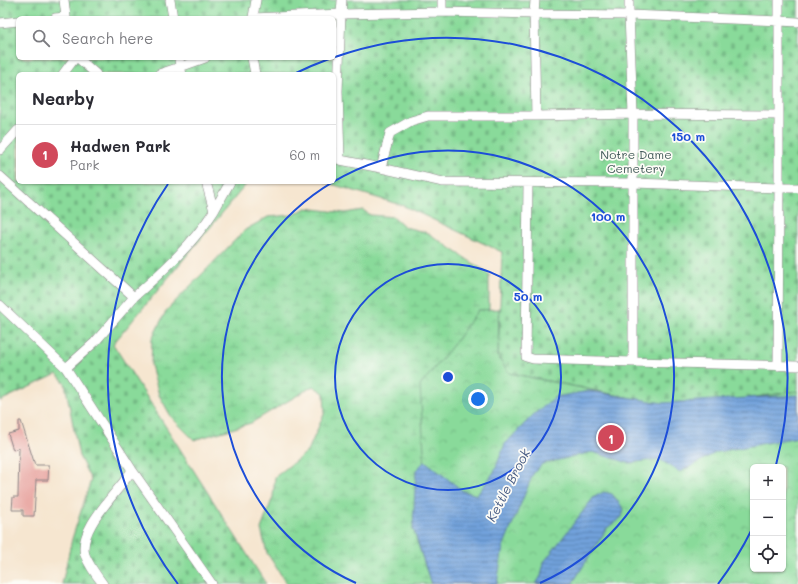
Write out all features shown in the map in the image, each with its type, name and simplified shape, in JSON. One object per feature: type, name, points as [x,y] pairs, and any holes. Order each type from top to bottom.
[{"type":"lane","points":[[64,0],[66,16]]},
{"type":"lane","points":[[170,0],[173,16]]},
{"type":"lane","points":[[253,16],[256,0]]},
{"type":"lane","points":[[342,0],[337,160],[443,182],[528,184],[634,183],[798,188]]},
{"type":"lane","points":[[442,0],[442,12]]},
{"type":"lane","points":[[535,0],[536,116]]},
{"type":"lane","points":[[629,0],[628,15],[633,114],[634,183],[634,362]]},
{"type":"lane","points":[[778,366],[779,0]]},
{"type":"lane","points":[[297,16],[442,12],[628,15],[798,22]]},
{"type":"lane","points":[[0,23],[16,22]]},
{"type":"lane","points":[[64,72],[74,60]]},
{"type":"lane","points":[[80,60],[94,72]]},
{"type":"lane","points":[[164,72],[199,60]]},
{"type":"lane","points":[[252,60],[255,72]]},
{"type":"lane","points":[[381,168],[390,133],[411,121],[428,116],[633,114],[779,115]]},
{"type":"lane","points":[[0,150],[16,132]]},
{"type":"lane","points":[[0,176],[134,297]]},
{"type":"lane","points":[[207,184],[214,211]]},
{"type":"lane","points":[[66,368],[95,342],[134,297],[204,228],[229,184]]},
{"type":"lane","points":[[528,184],[526,357],[532,359],[798,366]]},
{"type":"lane","points":[[0,305],[66,368],[132,470],[212,584]]},
{"type":"lane","points":[[103,584],[91,567],[85,553],[84,540],[90,526],[124,483],[132,470]]},
{"type":"green space","name":"Notre Dame Cemetery","points":[[0,0],[798,0],[798,391],[679,408],[509,373],[498,357],[502,252],[404,206],[332,184],[336,184],[336,72],[16,72],[16,184],[246,184],[113,344],[266,584],[62,584],[72,539],[91,480],[79,456],[65,383],[57,374],[0,401]]},
{"type":"green space","points":[[306,208],[345,213],[363,210],[370,215],[394,217],[405,227],[428,233],[489,274],[489,313],[413,528],[431,584],[287,584],[267,553],[261,529],[273,497],[275,477],[308,451],[325,412],[324,393],[313,386],[251,423],[194,440],[172,418],[159,395],[151,365],[152,339],[166,311],[245,230],[268,217],[293,215]]},
{"type":"green space","points":[[499,309],[498,357],[509,373],[679,408],[798,391],[798,584],[455,584],[426,485],[420,386],[453,345],[478,310]]},
{"type":"water","name":"Kettle Brook","points":[[589,391],[663,403],[798,395],[798,437],[717,452],[680,472],[659,459],[629,463],[592,452],[542,464],[533,474],[503,547],[497,584],[431,584],[413,528],[416,470],[425,461],[463,491],[477,495],[494,472],[505,444],[534,414],[555,397]]},
{"type":"water","points":[[604,492],[612,494],[624,509],[622,517],[607,528],[572,584],[536,584],[541,576],[544,562],[594,497]]},
{"type":"building","points":[[19,421],[21,421],[35,465],[49,465],[48,480],[36,480],[34,516],[23,516],[23,510],[12,510],[13,497],[18,497],[19,448],[13,450],[8,434],[19,431]]},
{"type":"place","name":"Hadwen Park","points":[[611,438]]}]
